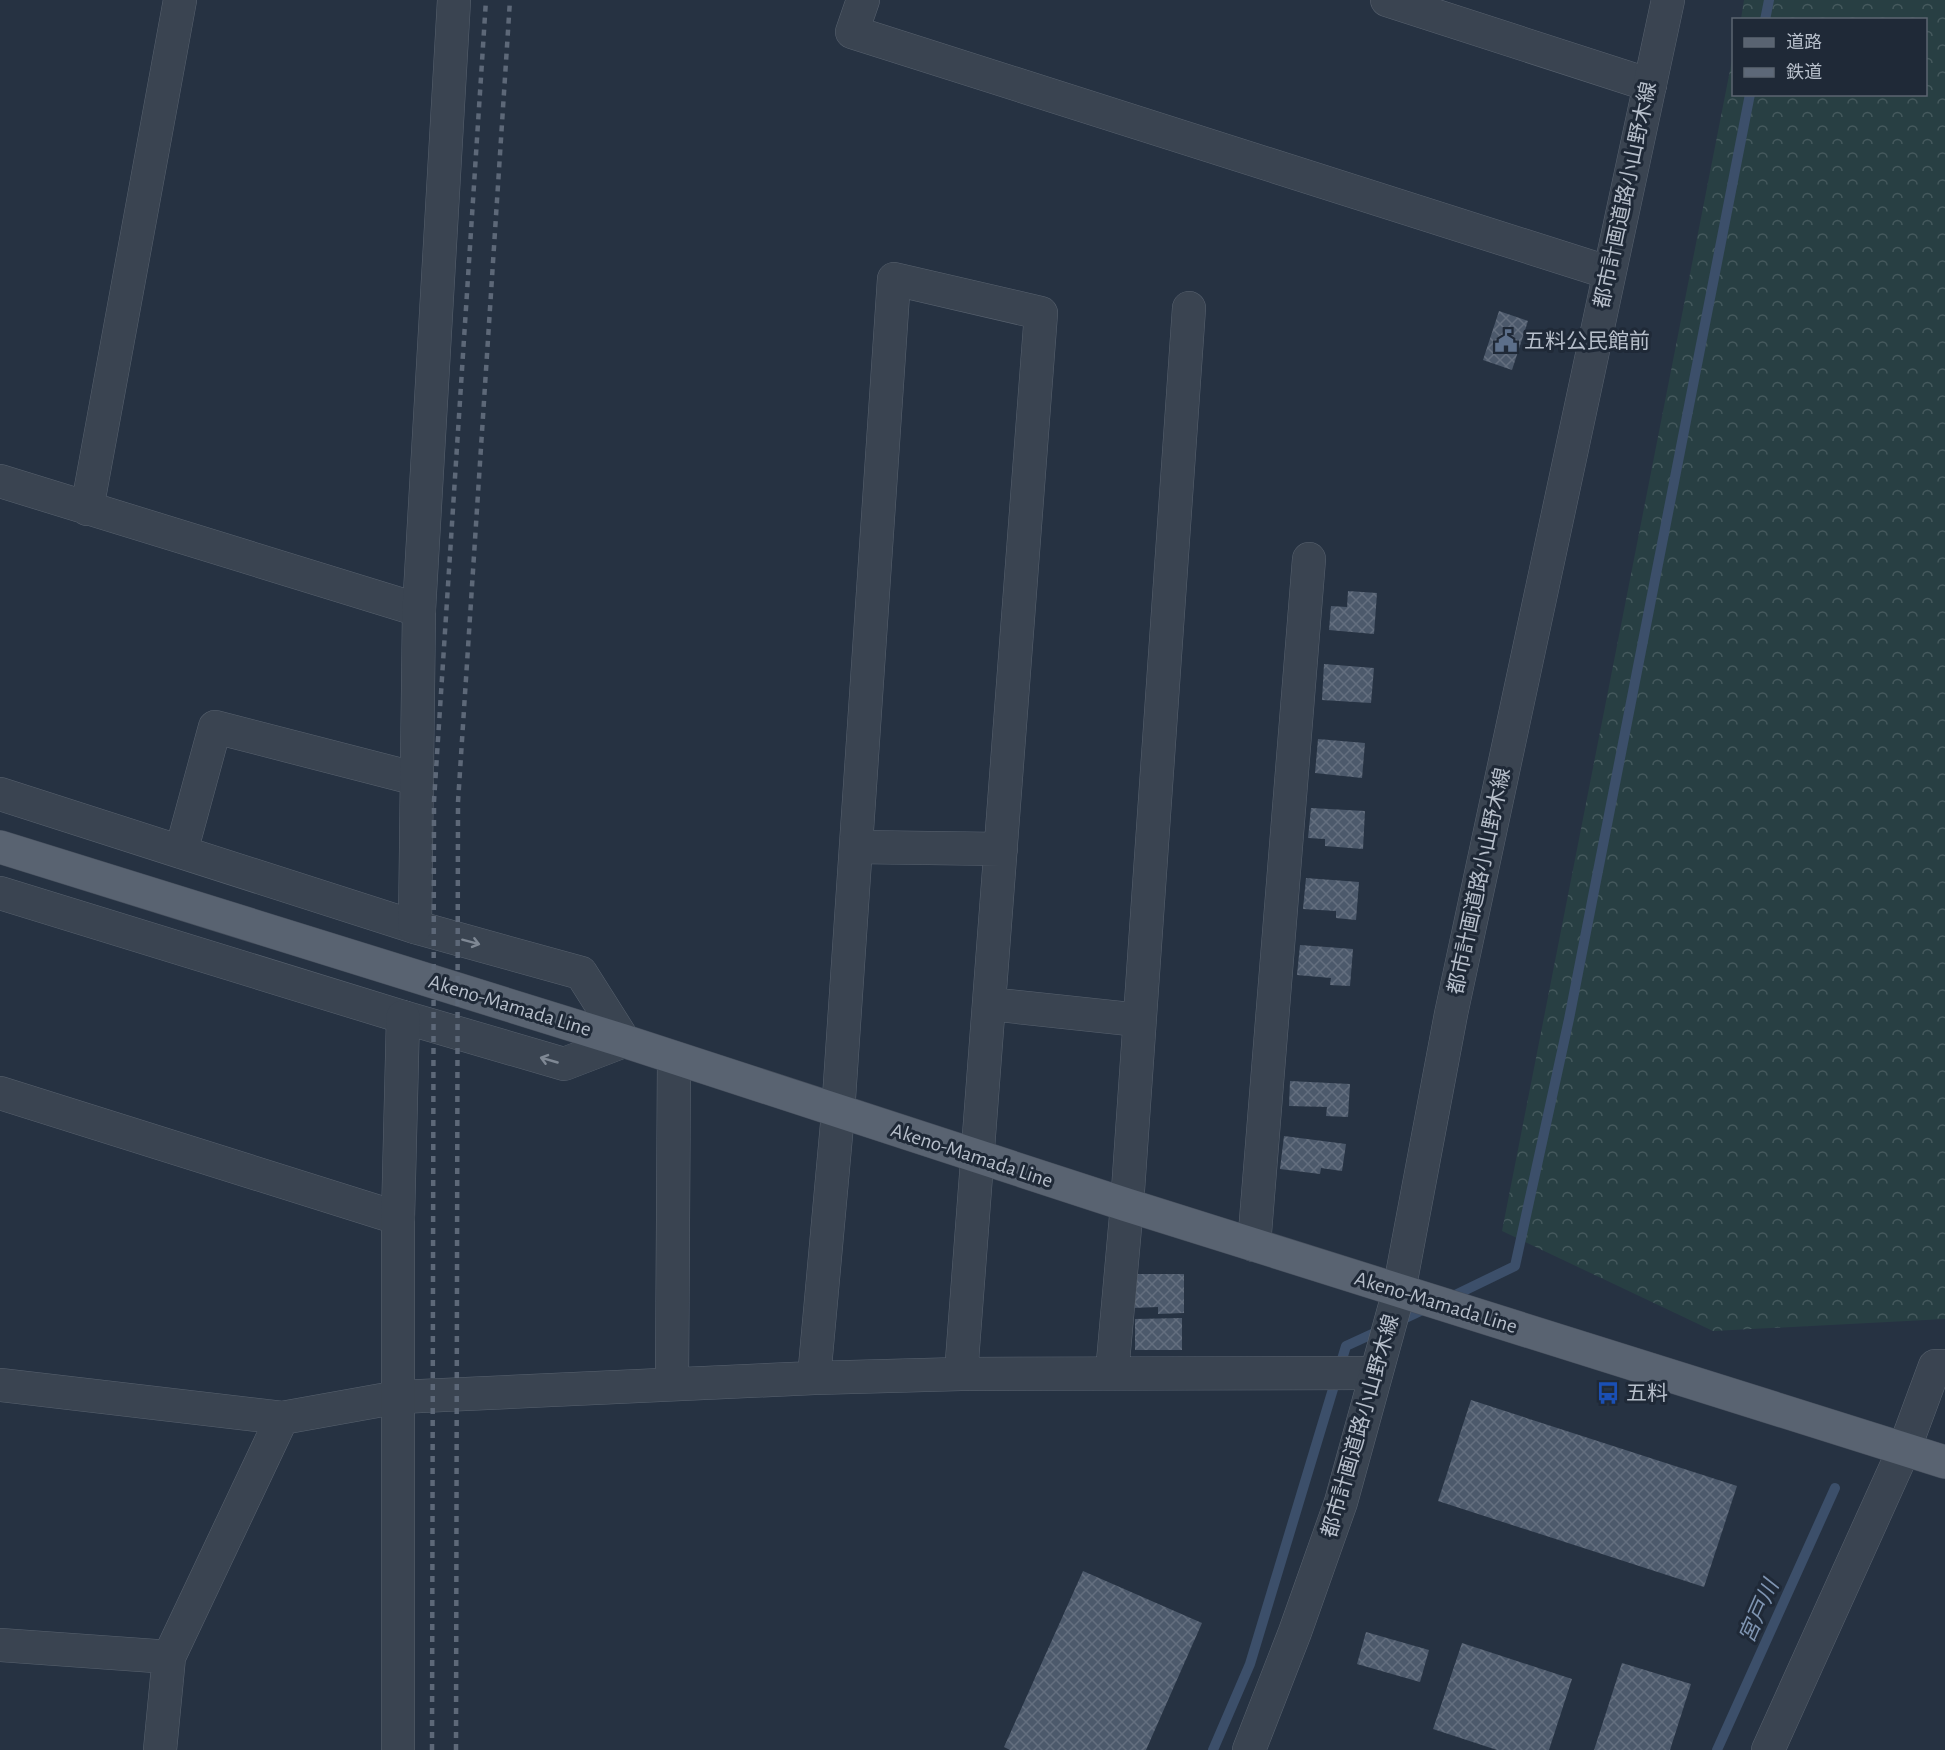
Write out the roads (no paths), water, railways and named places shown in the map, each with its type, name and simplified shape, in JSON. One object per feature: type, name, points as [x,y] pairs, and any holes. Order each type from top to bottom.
[{"type":"main road","name":"Akeno-Mamada Line","points":[[0,847],[624,1041],[838,1113],[1400,1291],[1905,1447],[1945,1462]]},
{"type":"street","points":[[87,509],[180,0]]},
{"type":"street","points":[[415,927],[419,610],[454,0]]},
{"type":"street","points":[[863,0],[852,32],[1607,272]]},
{"type":"street","points":[[1387,0],[1650,85]]},
{"type":"street","name":"都市計画道路小山野木線","points":[[1248,1750],[1295,1632],[1341,1502],[1400,1291],[1451,1014],[1607,272],[1668,0]]},
{"type":"street","points":[[814,1378],[838,1113],[894,279],[1041,313],[961,1374]]},
{"type":"street","points":[[1112,1373],[1127,1205],[1189,308]]},
{"type":"street","points":[[0,481],[419,610]]},
{"type":"street","points":[[1254,1245],[1309,559]]},
{"type":"street","points":[[181,852],[215,727],[417,778]]},
{"type":"street","points":[[0,794],[415,927],[581,973],[624,1041],[564,1064],[0,893]]},
{"type":"street","points":[[856,847],[1001,849]]},
{"type":"street","points":[[990,1004],[1139,1020]]},
{"type":"street","points":[[398,1750],[398,1218],[403,1017]]},
{"type":"street","points":[[672,1384],[674,1058]]},
{"type":"street","points":[[0,1093],[398,1218]]},
{"type":"street","points":[[1768,1750],[1905,1447],[1935,1366],[1945,1366]]},
{"type":"street","points":[[0,1385],[282,1418],[399,1397],[814,1378],[961,1374],[1376,1373]]},
{"type":"street","points":[[160,1750],[169,1657],[282,1418]]},
{"type":"street","points":[[0,1645],[169,1657]]},
{"type":"waterway","points":[[1765,18],[1769,0]]},
{"type":"waterway","points":[[1449,1298],[1515,1266],[1569,1019],[1750,96]]},
{"type":"waterway","points":[[1397,1322],[1429,1307]]},
{"type":"waterway","points":[[1213,1750],[1250,1664],[1346,1346],[1383,1329]]},
{"type":"waterway","name":"宮戸川","points":[[1717,1750],[1835,1488]]},
{"type":"railway","points":[[432,1750],[434,801],[486,0]]},
{"type":"railway","points":[[456,1750],[458,802],[510,0]]},
{"type":"place","name":"五料公民館前","points":[[1506,341]]},
{"type":"place","name":"五料","points":[[1608,1393]]}]
